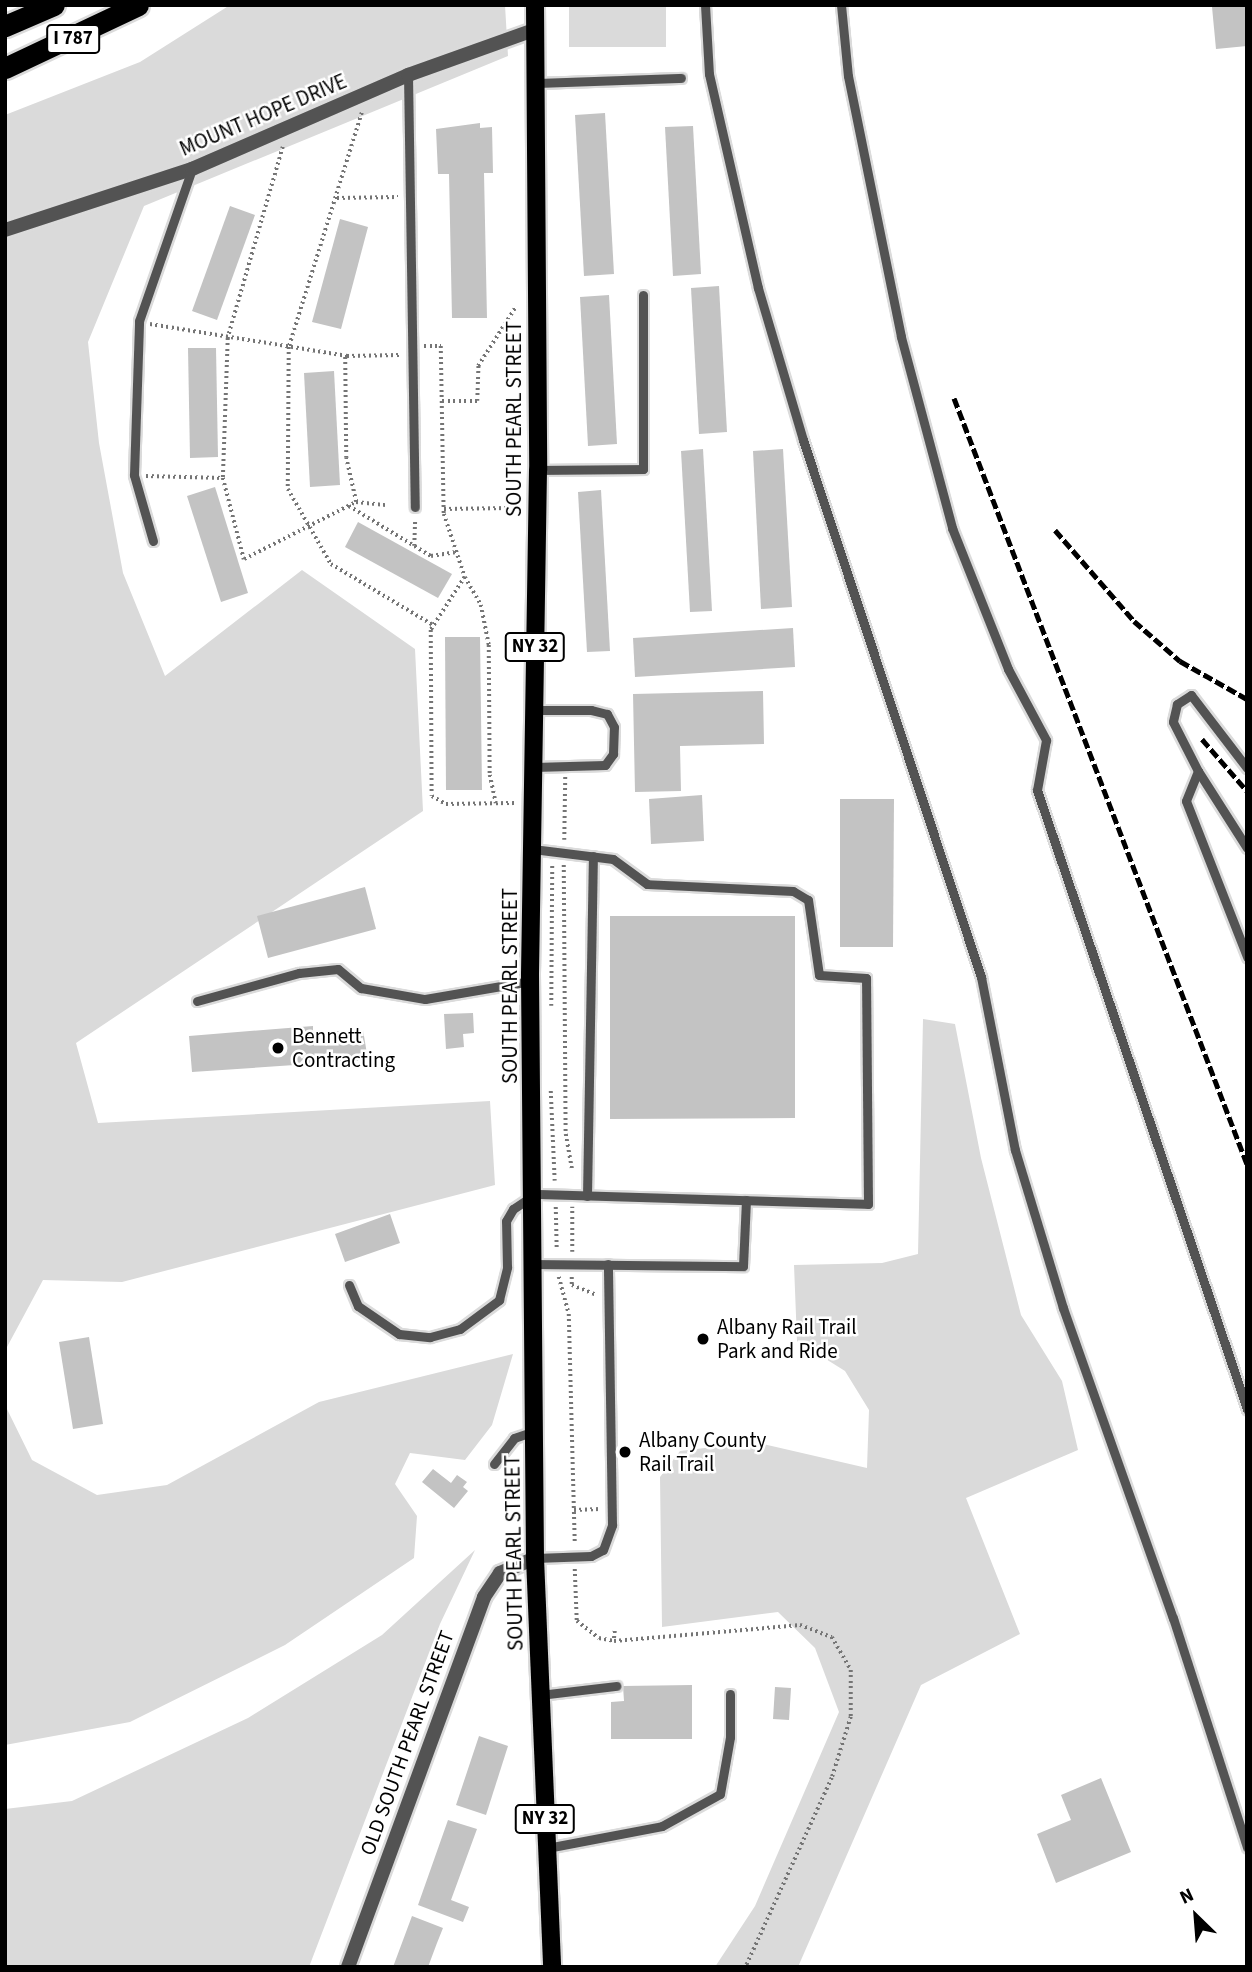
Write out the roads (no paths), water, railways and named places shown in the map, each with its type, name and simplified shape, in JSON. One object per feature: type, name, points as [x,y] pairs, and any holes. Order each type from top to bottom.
[{"type":"highway","name":"I 787","points":[[5,26],[54,5]]},
{"type":"highway","name":"I 787","points":[[5,68],[138,5]]},
{"type":"main road","name":"SOUTH PEARL STREET","points":[[535,5],[538,470],[543,710],[534,767],[530,981],[536,1264],[535,1558],[552,1967]]},
{"type":"street","name":"MOUNT HOPE DRIVE","points":[[5,230],[192,169],[408,75],[534,30]]},
{"type":"street","name":"OLD SOUTH PEARL STREET","points":[[348,1967],[484,1597],[500,1573],[535,1558]]},
{"type":"lane","points":[[705,5],[709,74],[761,301],[981,977],[1015,1150],[1063,1308],[1173,1618],[1247,1847]]},
{"type":"lane","points":[[841,5],[848,76],[901,337],[952,528],[1008,669],[1046,740],[1037,790],[1247,1409]]},
{"type":"lane","points":[[408,75],[415,507]]},
{"type":"lane","points":[[536,83],[681,78]]},
{"type":"lane","points":[[153,541],[134,475],[139,321],[192,169]]},
{"type":"lane","points":[[538,470],[643,469],[643,295]]},
{"type":"lane","points":[[1247,768],[1191,695],[1177,705],[1173,722],[1198,771],[1247,848]]},
{"type":"lane","points":[[534,767],[594,768],[605,765],[612,754],[614,727],[607,713],[543,710]]},
{"type":"lane","points":[[1198,771],[1186,801],[1247,957]]},
{"type":"lane","points":[[349,1285],[358,1306],[399,1334],[430,1337],[460,1329],[499,1300],[507,1267],[506,1221],[513,1209],[535,1194],[868,1204],[866,978],[819,975],[808,900],[793,891],[647,884],[613,859],[533,849]]},
{"type":"lane","points":[[587,1196],[593,856]]},
{"type":"lane","points":[[197,1001],[299,972],[338,969],[361,988],[425,999],[530,981]]},
{"type":"lane","points":[[536,1264],[743,1266],[746,1200]]},
{"type":"lane","points":[[535,1558],[591,1556],[603,1550],[612,1525],[608,1264]]},
{"type":"lane","points":[[494,1464],[514,1438],[535,1431]]},
{"type":"lane","points":[[540,1695],[616,1686]]},
{"type":"lane","points":[[547,1848],[662,1826],[720,1794],[730,1737],[730,1694]]},
{"type":"railway","points":[[954,398],[1247,1164]]},
{"type":"railway","points":[[1055,530],[1134,621],[1180,661],[1247,699]]},
{"type":"railway","points":[[1202,739],[1247,791]]},
{"type":"place","name":"Bennett Contracting","points":[[278,1048]]},
{"type":"place","name":"Albany Rail Trail Park and Ride","points":[[703,1339]]},
{"type":"place","name":"Albany County Rail Trail","points":[[625,1452]]}]
